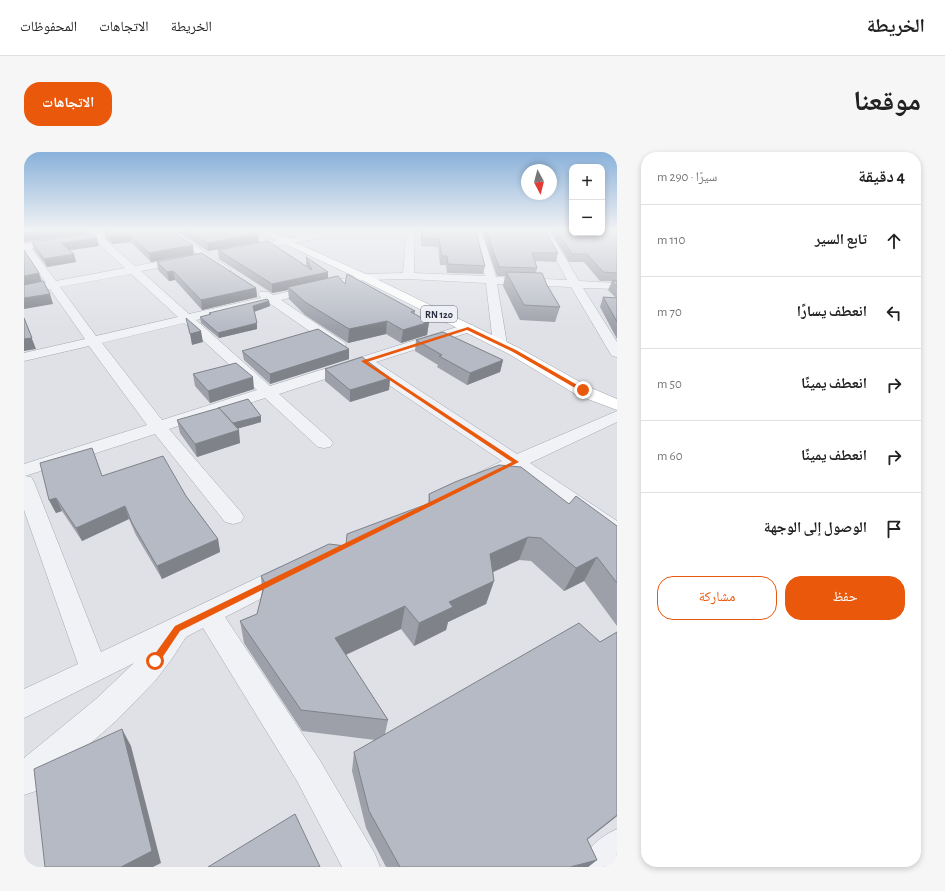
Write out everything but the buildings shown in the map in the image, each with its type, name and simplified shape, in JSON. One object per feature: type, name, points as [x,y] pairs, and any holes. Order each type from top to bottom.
[{"type":"main road","name":"RN 120","points":[[333,262],[364,276],[514,351],[583,390],[617,405]]},
{"type":"main road","points":[[339,262],[364,276]]},
{"type":"main road","points":[[514,351],[617,394]]},
{"type":"street","points":[[36,262],[158,427],[234,517]]},
{"type":"street","points":[[125,262],[324,442]]},
{"type":"street","points":[[24,291],[174,262]]},
{"type":"street","points":[[217,262],[239,277]]},
{"type":"street","points":[[408,276],[409,262]]},
{"type":"street","points":[[486,262],[491,280],[500,344]]},
{"type":"street","points":[[563,262],[617,353]]},
{"type":"street","points":[[24,357],[364,276],[408,276],[617,286]]},
{"type":"street","points":[[251,286],[516,462],[617,532]]},
{"type":"street","points":[[24,470],[468,328]]},
{"type":"street","points":[[466,486],[617,416]]},
{"type":"street","points":[[24,482],[94,670]]},
{"type":"street","points":[[24,704],[308,564]]},
{"type":"street","points":[[208,613],[308,770],[362,867]]},
{"type":"street","points":[[24,779],[121,695],[155,661],[177,628]]},
{"type":"street","points":[[597,867],[617,847]]},
{"type":"route","points":[[155,661],[177,628],[516,462],[364,361],[468,328],[514,351],[583,390]]}]
